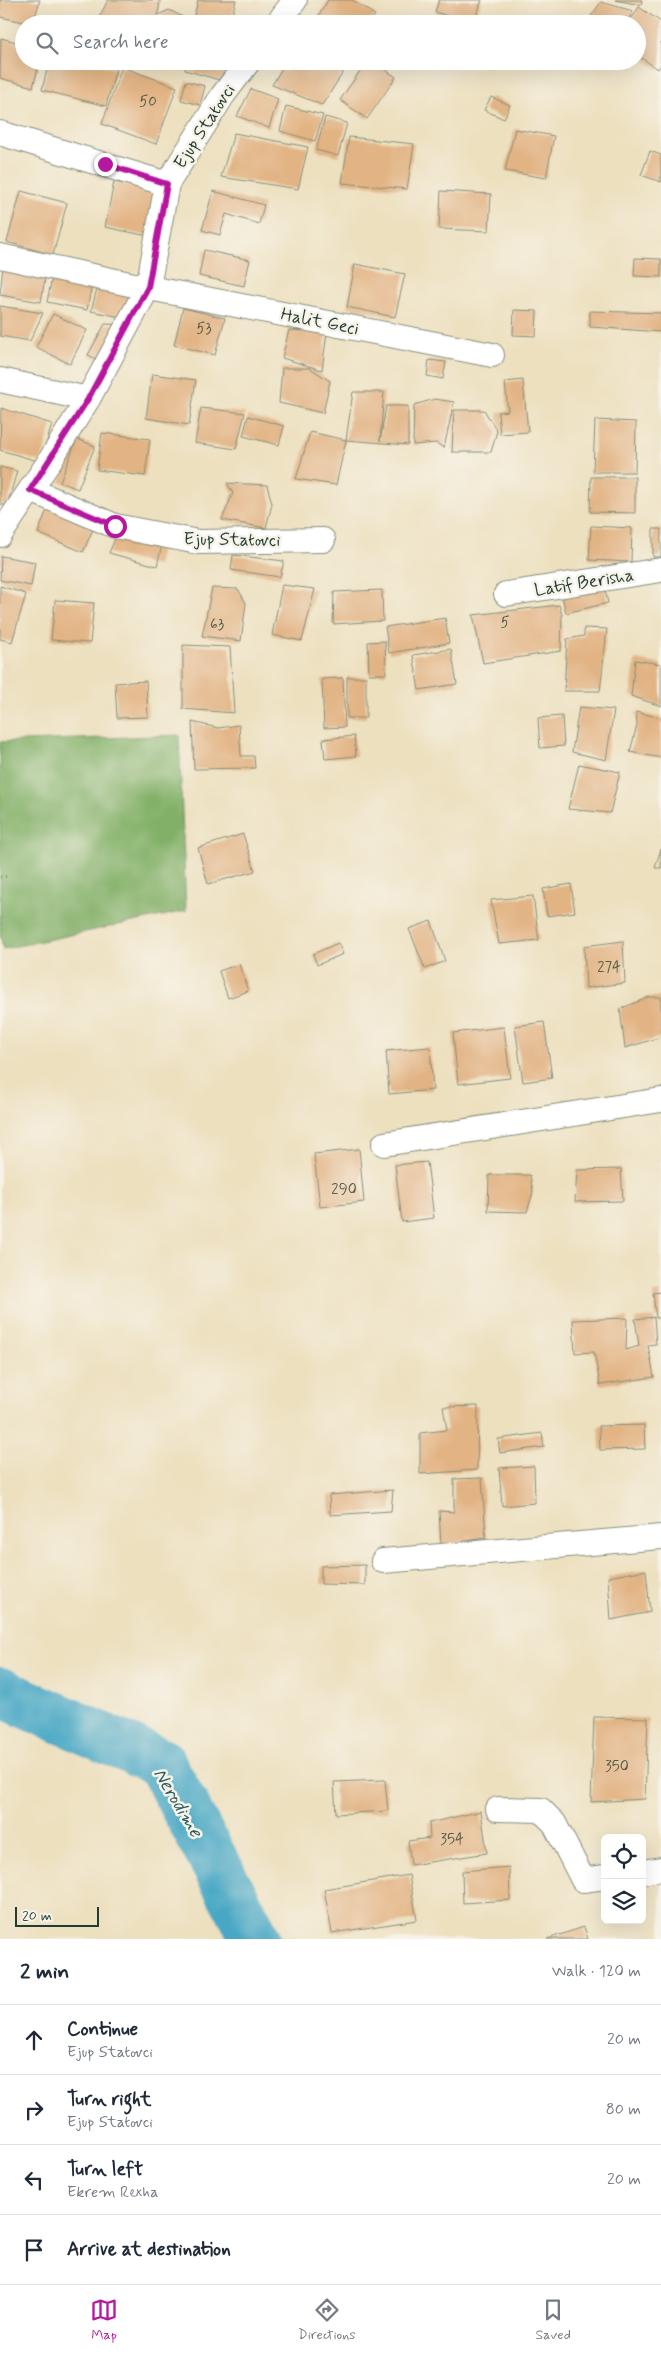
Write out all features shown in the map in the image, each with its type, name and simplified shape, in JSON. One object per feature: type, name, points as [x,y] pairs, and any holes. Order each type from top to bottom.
[{"type":"street","points":[[284,15],[295,0]]},
{"type":"street","name":"Ejup Statovci","points":[[0,535],[88,399],[148,287],[167,184],[223,95],[242,70]]},
{"type":"street","points":[[0,133],[167,184]]},
{"type":"street","name":"Halit Geci","points":[[0,256],[492,355]]},
{"type":"street","points":[[0,380],[88,399]]},
{"type":"street","name":"Ejup Statovci","points":[[30,490],[115,526],[198,542],[323,540]]},
{"type":"street","name":"Latif Berisha","points":[[506,594],[661,570]]},
{"type":"street","points":[[384,1144],[661,1100]]},
{"type":"street","points":[[383,1560],[661,1537]]},
{"type":"street","points":[[498,1809],[541,1810],[554,1823],[583,1880],[601,1878]]},
{"type":"street","points":[[646,1871],[661,1869]]},
{"type":"path","points":[[0,877],[10,876]]},
{"type":"green space","points":[[179,735],[186,911],[3,949],[0,933],[0,742]]},
{"type":"building","points":[[0,0],[40,0],[36,15],[15,15],[15,20],[0,17]]},
{"type":"building","points":[[108,0],[160,0],[158,15],[100,15]]},
{"type":"building","points":[[198,0],[236,0],[232,15],[194,15]]},
{"type":"building","points":[[328,0],[352,0],[375,15],[319,15]]},
{"type":"building","points":[[439,0],[482,0],[476,15],[444,15],[435,12]]},
{"type":"building","points":[[615,0],[642,0],[641,5]]},
{"type":"building","points":[[601,2],[633,11],[631,15],[592,15]]},
{"type":"building","points":[[639,7],[661,22],[661,65],[658,69],[646,61],[646,15],[634,15]]},
{"type":"building","points":[[169,10],[179,15],[158,15]]},
{"type":"building","points":[[1,38],[15,42],[15,70],[38,70],[33,87],[0,78]]},
{"type":"building","points":[[47,70],[116,70],[106,106],[42,90]]},
{"type":"building","points":[[121,70],[130,70],[177,87],[156,144],[102,124]]},
{"type":"building","points":[[185,70],[226,70],[223,81]]},
{"type":"building","points":[[281,70],[345,70],[322,105],[272,85]]},
{"type":"building","points":[[361,70],[386,70],[396,77],[367,119],[340,100]]},
{"type":"building","points":[[186,81],[205,86],[200,105],[181,100]]},
{"type":"building","points":[[251,89],[278,99],[269,128],[237,116]]},
{"type":"building","points":[[491,97],[510,105],[504,119],[484,110]]},
{"type":"building","points":[[286,106],[323,115],[315,141],[280,131]]},
{"type":"building","points":[[325,117],[347,123],[338,156],[316,150]]},
{"type":"building","points":[[515,129],[554,136],[546,178],[505,171]]},
{"type":"building","points":[[234,133],[308,147],[298,189],[221,177]]},
{"type":"building","points":[[349,137],[414,144],[407,189],[342,183]]},
{"type":"building","points":[[650,151],[661,155],[661,182],[641,175]]},
{"type":"building","points":[[114,182],[163,192],[153,237],[105,227]]},
{"type":"building","points":[[21,191],[67,203],[53,255],[7,242]]},
{"type":"building","points":[[213,191],[264,205],[259,224],[226,214],[220,235],[202,230]]},
{"type":"building","points":[[441,191],[491,194],[489,231],[439,229]]},
{"type":"building","points":[[204,250],[250,260],[244,286],[199,276]]},
{"type":"building","points":[[635,258],[661,259],[661,277],[634,276]]},
{"type":"building","points":[[355,264],[405,274],[395,317],[347,307]]},
{"type":"building","points":[[3,266],[46,273],[41,302],[0,295]]},
{"type":"building","points":[[52,277],[92,284],[87,310],[47,302]]},
{"type":"building","points":[[98,285],[137,295],[126,318],[91,311]]},
{"type":"building","points":[[0,306],[43,313],[30,341],[0,336]]},
{"type":"building","points":[[183,308],[225,318],[215,355],[174,345]]},
{"type":"building","points":[[514,310],[537,311],[536,336],[513,335]]},
{"type":"building","points":[[590,311],[661,313],[661,332],[590,327]]},
{"type":"building","points":[[53,314],[87,330],[70,364],[36,347]]},
{"type":"building","points":[[105,324],[126,325],[106,364],[88,355]]},
{"type":"building","points":[[289,330],[327,332],[322,370],[282,358]]},
{"type":"building","points":[[429,360],[446,362],[443,379],[427,376]]},
{"type":"building","points":[[282,368],[310,368],[330,381],[323,413],[279,403]]},
{"type":"building","points":[[152,374],[196,380],[189,425],[146,418]]},
{"type":"building","points":[[523,380],[528,432],[500,434],[498,412],[508,411],[505,382]]},
{"type":"building","points":[[353,392],[384,392],[380,441],[386,406],[408,406],[408,445],[346,440]]},
{"type":"building","points":[[435,399],[454,402],[444,448],[436,443],[413,445],[414,405]]},
{"type":"building","points":[[1,408],[52,424],[41,462],[0,450]]},
{"type":"building","points":[[201,408],[245,413],[236,449],[195,443]]},
{"type":"building","points":[[454,410],[484,410],[497,431],[491,452],[452,452]]},
{"type":"building","points":[[248,416],[284,426],[279,445],[243,436]]},
{"type":"building","points":[[595,420],[636,422],[635,472],[593,472]]},
{"type":"building","points":[[310,432],[346,440],[336,485],[296,479]]},
{"type":"building","points":[[102,433],[150,439],[145,476],[97,470]]},
{"type":"building","points":[[77,439],[95,446],[78,489],[60,482]]},
{"type":"building","points":[[0,467],[17,471],[7,506],[0,504]]},
{"type":"building","points":[[591,477],[635,477],[635,513],[590,512]]},
{"type":"building","points":[[227,483],[267,485],[272,504],[266,528],[222,520],[233,493]]},
{"type":"building","points":[[48,507],[94,527],[83,552],[38,533]]},
{"type":"building","points":[[591,526],[632,528],[631,562],[589,560]]},
{"type":"building","points":[[653,529],[661,529],[661,557],[653,557]]},
{"type":"building","points":[[117,534],[162,544],[157,566],[109,553]]},
{"type":"building","points":[[233,555],[284,561],[280,577],[231,570]]},
{"type":"building","points":[[1,556],[35,562],[31,586],[0,580]]},
{"type":"building","points":[[282,585],[315,589],[302,641],[272,635]]},
{"type":"building","points":[[0,586],[26,594],[12,642],[0,639]]},
{"type":"building","points":[[604,586],[608,603],[566,613],[562,596]]},
{"type":"building","points":[[212,588],[238,589],[246,603],[241,641],[202,636]]},
{"type":"building","points":[[382,590],[383,621],[333,624],[334,592]]},
{"type":"building","points":[[55,600],[94,603],[90,643],[51,640]]},
{"type":"building","points":[[559,605],[562,615],[561,651],[483,663],[473,615]]},
{"type":"building","points":[[445,618],[449,643],[389,653],[385,627]]},
{"type":"building","points":[[584,628],[607,629],[600,691],[564,691],[567,639],[584,636]]},
{"type":"building","points":[[385,641],[386,674],[369,674],[368,642]]},
{"type":"building","points":[[183,645],[230,647],[234,713],[183,709]]},
{"type":"building","points":[[451,649],[457,684],[419,690],[413,655]]},
{"type":"building","points":[[635,660],[661,664],[661,706],[631,696]]},
{"type":"building","points":[[347,677],[366,677],[366,718],[347,718]]},
{"type":"building","points":[[343,678],[345,727],[324,728],[322,679]]},
{"type":"building","points":[[146,681],[148,717],[117,718],[115,683]]},
{"type":"building","points":[[579,707],[614,710],[606,760],[572,752]]},
{"type":"building","points":[[636,712],[661,718],[661,758],[630,752],[637,725]]},
{"type":"building","points":[[562,716],[564,746],[540,748],[538,718]]},
{"type":"building","points":[[192,722],[218,728],[239,725],[241,756],[254,756],[255,768],[194,769]]},
{"type":"building","points":[[354,736],[356,756],[325,759],[323,739]]},
{"type":"building","points":[[579,764],[620,772],[610,813],[568,809]]},
{"type":"building","points":[[243,834],[255,871],[208,884],[198,848]]},
{"type":"building","points":[[661,849],[661,868],[655,868]]},
{"type":"building","points":[[571,884],[575,912],[547,916],[543,889]]},
{"type":"building","points":[[533,896],[539,940],[499,944],[491,900]]},
{"type":"building","points":[[431,921],[445,961],[425,969],[409,929]]},
{"type":"building","points":[[623,941],[625,983],[586,988],[584,946]]},
{"type":"building","points":[[338,943],[343,954],[317,965],[313,954]]},
{"type":"building","points":[[239,964],[248,991],[228,998],[219,971]]},
{"type":"building","points":[[649,997],[661,997],[661,1037],[625,1048],[620,1009]]},
{"type":"building","points":[[544,1022],[552,1078],[523,1082],[515,1026]]},
{"type":"building","points":[[504,1027],[510,1078],[458,1084],[453,1033]]},
{"type":"building","points":[[430,1047],[433,1090],[389,1094],[386,1051]]},
{"type":"building","points":[[359,1149],[364,1202],[320,1207],[314,1154]]},
{"type":"building","points":[[427,1162],[434,1218],[402,1222],[395,1165]]},
{"type":"building","points":[[621,1169],[623,1201],[575,1202],[577,1170]]},
{"type":"building","points":[[489,1175],[530,1175],[533,1192],[527,1212],[488,1211]]},
{"type":"building","points":[[661,1292],[661,1318],[656,1318],[653,1293]]},
{"type":"building","points":[[654,1317],[656,1344],[648,1345],[654,1377],[600,1385],[594,1352],[575,1353],[573,1320],[627,1318],[626,1350],[639,1346],[635,1319]]},
{"type":"building","points":[[478,1406],[477,1470],[420,1474],[420,1433],[447,1430],[443,1407]]},
{"type":"building","points":[[644,1425],[645,1449],[600,1450],[599,1426]]},
{"type":"building","points":[[542,1433],[544,1447],[500,1453],[498,1439]]},
{"type":"building","points":[[534,1466],[535,1503],[502,1506],[499,1468]]},
{"type":"building","points":[[482,1478],[486,1538],[441,1545],[439,1511],[454,1512],[454,1479]]},
{"type":"building","points":[[393,1490],[391,1511],[330,1515],[329,1495]]},
{"type":"building","points":[[365,1565],[365,1585],[321,1584],[321,1566]]},
{"type":"building","points":[[646,1570],[650,1612],[611,1620],[608,1577]]},
{"type":"building","points":[[594,1717],[648,1718],[645,1799],[591,1802]]},
{"type":"building","points":[[385,1780],[388,1811],[336,1814],[334,1782]]},
{"type":"building","points":[[481,1811],[487,1853],[411,1865],[408,1841],[430,1838],[429,1823]]},
{"type":"building","points":[[509,1867],[510,1900],[463,1903],[462,1871]]},
{"type":"building","points":[[409,1875],[417,1920],[332,1933],[324,1889]]},
{"type":"building","points":[[584,1927],[588,1939],[547,1939]]},
{"type":"waterway","name":"Nerodime","points":[[0,1692],[161,1763],[256,1939]]},
{"type":"route","points":[[105,164],[167,184],[148,287],[88,399],[30,490],[115,526]]}]
